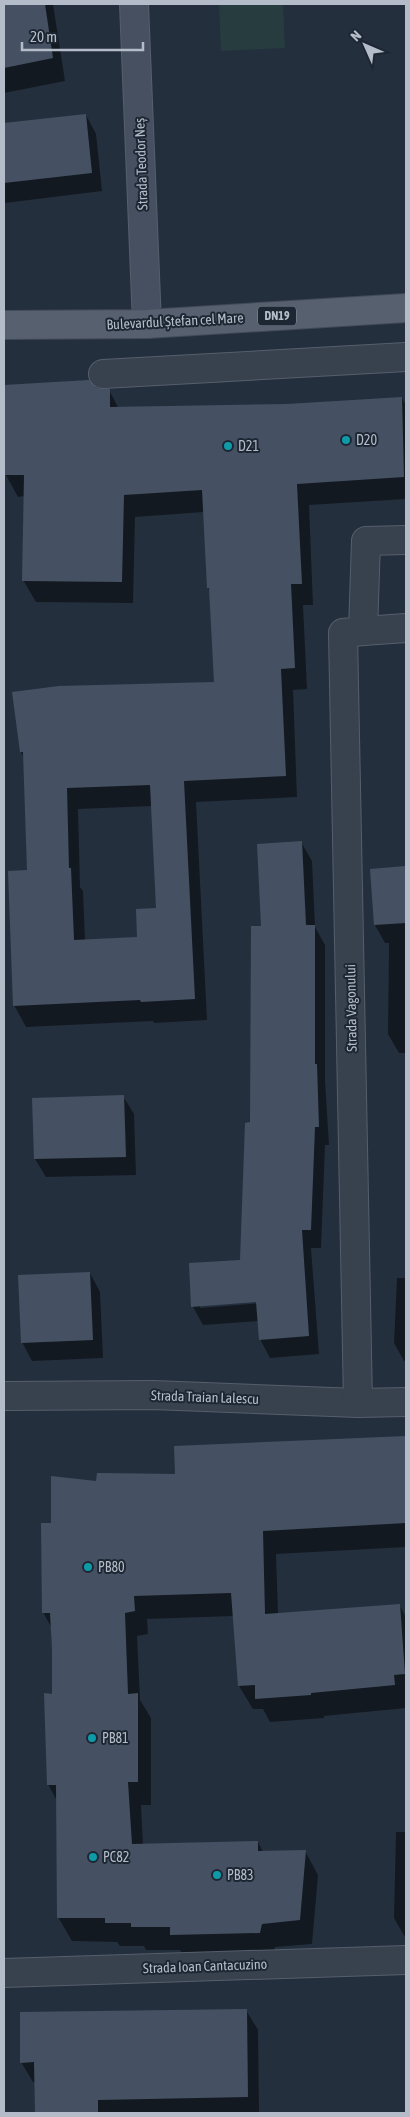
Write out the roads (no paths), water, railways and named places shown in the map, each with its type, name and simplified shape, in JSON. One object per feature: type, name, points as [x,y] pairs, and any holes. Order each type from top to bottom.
[{"type":"main road","name":"Strada Teodor Neș","points":[[134,4],[147,324]]},
{"type":"main road","name":"Bulevardul Ștefan cel Mare","points":[[4,325],[147,324],[406,308]]},
{"type":"street","points":[[103,374],[406,357]]},
{"type":"street","points":[[363,631],[366,541],[406,540]]},
{"type":"street","name":"Strada Vagonului","points":[[358,1403],[343,633],[406,628]]},
{"type":"street","name":"Strada Traian Lalescu","points":[[4,1396],[153,1395],[358,1403],[406,1402]]},
{"type":"street","name":"Strada Ioan Cantacuzino","points":[[4,1973],[406,1960]]},
{"type":"place","name":"D20","points":[[346,440]]},
{"type":"place","name":"D21","points":[[228,446]]},
{"type":"place","name":"PB80","points":[[88,1567]]},
{"type":"place","name":"PB81","points":[[92,1738]]},
{"type":"place","name":"PC82","points":[[93,1857]]},
{"type":"place","name":"PB83","points":[[217,1875]]}]
